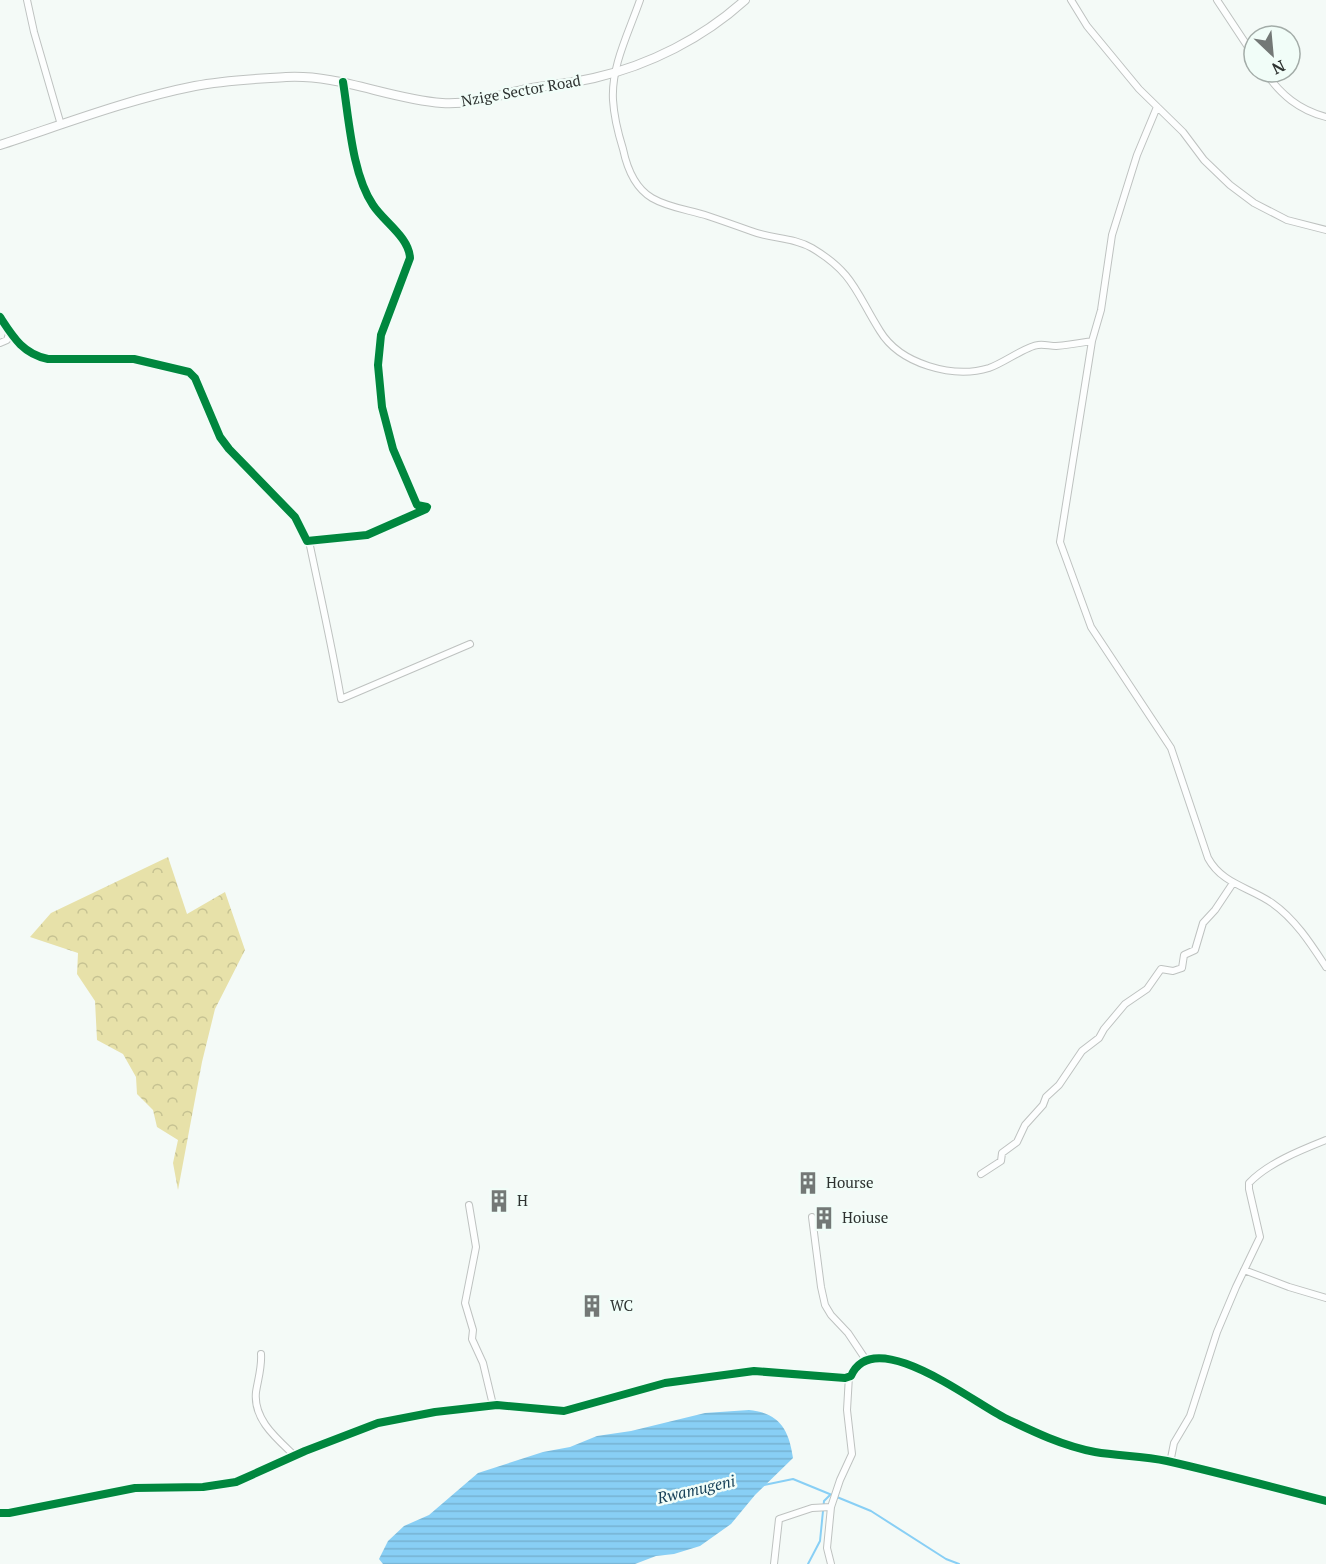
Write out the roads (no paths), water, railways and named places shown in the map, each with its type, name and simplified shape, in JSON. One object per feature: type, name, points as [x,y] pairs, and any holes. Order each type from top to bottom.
[{"type":"main road","name":"Nzige Sector Road","points":[[0,145],[166,93],[197,86],[289,77],[323,79],[410,99],[444,103],[471,101],[595,78],[634,65],[696,38],[715,26],[745,0]]},
{"type":"street","points":[[27,0],[61,125]]},
{"type":"street","points":[[640,0],[622,47],[613,88],[614,115],[625,158],[641,190],[668,205],[709,216],[755,233],[797,241],[810,247],[837,264],[856,286],[884,337],[915,360],[954,372],[977,370],[1002,363],[1037,345],[1076,344],[1092,341]]},
{"type":"street","points":[[1071,0],[1086,26],[1139,88],[1183,132],[1204,160],[1239,193],[1287,219],[1326,230]]},
{"type":"street","points":[[1217,0],[1242,38]]},
{"type":"street","points":[[309,541],[367,535],[427,507],[417,505],[396,460],[382,407],[378,365],[379,341],[410,258],[410,252],[367,195],[357,163],[343,82]]},
{"type":"street","points":[[1276,84],[1293,103],[1326,117]]},
{"type":"street","points":[[1157,107],[1137,155],[1112,235],[1101,310],[1092,341],[1062,517],[1060,545],[1091,627],[1171,748],[1213,867],[1233,883],[1280,909],[1307,939],[1326,967]]},
{"type":"street","points":[[0,317],[9,334],[34,356],[48,359],[134,359],[189,372],[195,378],[220,437],[295,516],[309,541],[327,620],[341,699],[470,644]]},
{"type":"street","points":[[0,343],[7,340],[9,334]]},
{"type":"street","points":[[981,1174],[1001,1161],[1002,1153],[1017,1142],[1025,1125],[1043,1105],[1046,1097],[1059,1085],[1082,1051],[1099,1038],[1125,1004],[1147,989],[1161,969],[1173,971],[1182,968],[1184,956],[1195,950],[1203,923],[1233,883]]},
{"type":"street","points":[[1164,1460],[1170,1464],[1174,1443],[1190,1416],[1217,1332],[1260,1234],[1249,1183],[1280,1162],[1326,1140]]},
{"type":"street","points":[[470,1205],[476,1247],[465,1303],[473,1330],[472,1339],[483,1363],[493,1405]]},
{"type":"street","points":[[812,1217],[825,1305],[866,1360]]},
{"type":"street","points":[[1244,1270],[1326,1298]]},
{"type":"street","points":[[261,1354],[262,1363],[256,1394],[256,1409],[264,1424],[294,1455],[290,1459]]},
{"type":"street","points":[[0,1513],[135,1488],[203,1487],[243,1480],[388,1420],[493,1405],[564,1411],[665,1383],[754,1371],[845,1378],[858,1365],[875,1358],[891,1358],[921,1370],[999,1415],[1067,1445],[1093,1451],[1164,1460],[1326,1501]]},
{"type":"street","points":[[831,1564],[827,1548],[831,1507],[852,1455],[847,1410],[849,1376]]},
{"type":"street","points":[[774,1564],[779,1519],[812,1508],[831,1507]]},
{"type":"water","points":[[749,1410],[768,1415],[781,1425],[789,1439],[793,1458],[755,1495],[731,1524],[700,1546],[674,1554],[656,1556],[635,1564],[383,1564],[379,1559],[388,1541],[404,1526],[429,1515],[478,1473],[543,1452],[570,1447],[597,1436],[631,1431],[705,1413]]},
{"type":"waterway","name":"Rwamugeni","points":[[764,1485],[793,1479],[871,1511],[946,1559],[959,1564]]},
{"type":"waterway","points":[[808,1564],[820,1541],[824,1501],[830,1495]]},
{"type":"place","name":"Hourse","points":[[808,1183]]},
{"type":"place","name":"H","points":[[499,1201]]},
{"type":"place","name":"Hoiuse","points":[[824,1218]]},
{"type":"place","name":"WC","points":[[592,1306]]}]
